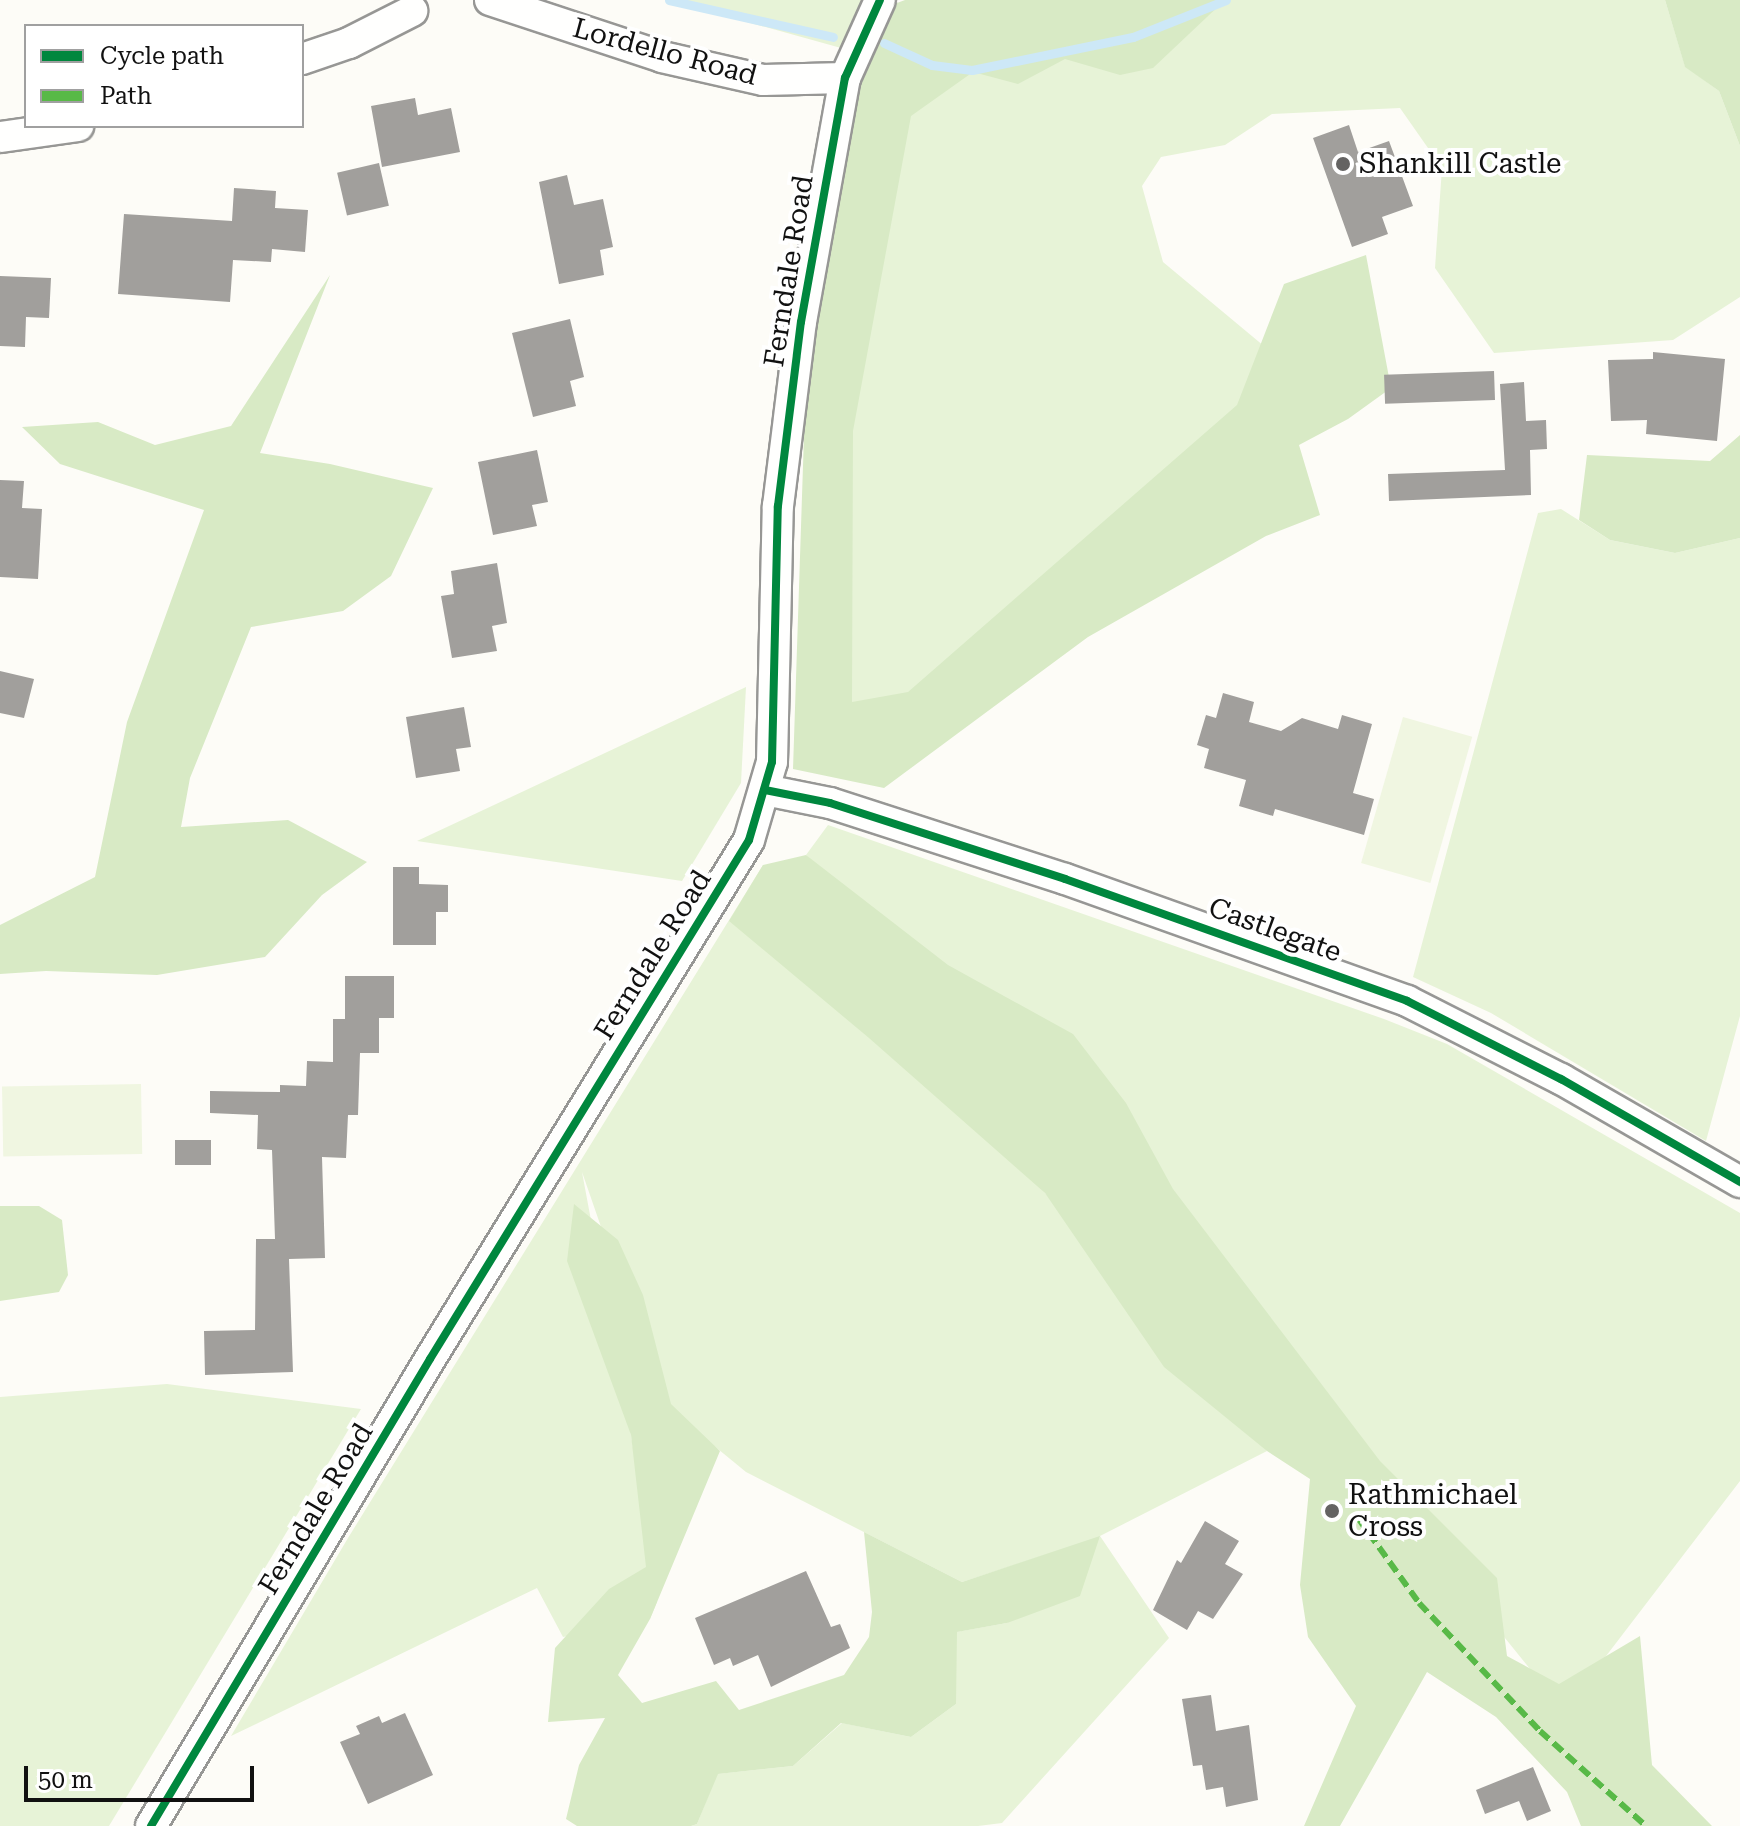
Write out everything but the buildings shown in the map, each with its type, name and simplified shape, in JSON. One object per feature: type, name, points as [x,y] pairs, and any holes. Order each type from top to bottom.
[{"type":"street","name":"Lordello Road","points":[[490,0],[662,57],[748,77],[763,80],[845,78]]},
{"type":"street","name":"Ferndale Road","points":[[151,1826],[438,1346],[749,840],[772,762],[778,506],[801,322],[845,78],[880,0]]},
{"type":"street","points":[[304,58],[349,43],[412,11]]},
{"type":"street","points":[[0,137],[64,128]]},
{"type":"street","name":"Castlegate","points":[[765,790],[830,803],[1065,879],[1407,1001],[1561,1079],[1740,1182]]},
{"type":"green space","points":[[668,0],[863,0],[841,48]]},
{"type":"green space","points":[[905,0],[1225,0],[1153,68],[1120,75],[1065,59],[1018,84],[973,72],[911,116],[853,431],[852,702],[908,692],[1237,405],[1284,284],[1366,255],[1391,388],[1348,419],[1299,445],[1320,515],[1266,536],[1088,637],[884,788],[793,769],[806,375],[856,97],[889,6]]},
{"type":"green space","points":[[939,0],[1665,0],[1685,66],[1719,91],[1740,146],[1740,297],[1673,340],[1494,353],[1435,268],[1442,168],[1400,108],[1272,114],[1225,145],[1161,157],[1142,186],[1163,262],[1277,357],[1170,513],[838,777],[827,400]]},
{"type":"green space","points":[[1665,0],[1740,0],[1740,146],[1719,91],[1685,67]]},
{"type":"green space","points":[[330,275],[260,453],[330,464],[433,488],[391,576],[343,611],[251,627],[190,778],[181,827],[288,820],[367,862],[322,895],[265,957],[157,975],[46,971],[0,974],[0,925],[95,877],[127,722],[204,510],[60,464],[22,427],[98,422],[155,445],[231,426]]},
{"type":"green space","points":[[1740,435],[1740,538],[1675,553],[1610,540],[1579,520],[1587,455],[1710,461]]},
{"type":"green space","points":[[1561,509],[1610,540],[1675,553],[1740,538],[1740,1016],[1706,1141],[1491,1013],[1413,977],[1538,513]]},
{"type":"green space","points":[[746,687],[741,783],[682,881],[417,841]]},
{"type":"green space","points":[[1403,717],[1472,737],[1430,883],[1361,863]]},
{"type":"green space","points":[[828,825],[1384,1019],[1447,1044],[1740,1213],[1740,1481],[1564,1711],[1136,1182],[806,855]]},
{"type":"green space","points":[[806,855],[948,965],[1073,1034],[1126,1103],[1173,1189],[1380,1461],[1497,1578],[1507,1656],[1559,1684],[1640,1636],[1652,1765],[1712,1826],[1581,1826],[1567,1792],[1496,1717],[1427,1672],[1340,1826],[1304,1826],[1356,1706],[1308,1637],[1300,1585],[1310,1479],[1267,1451],[1164,1367],[1045,1193],[869,1038],[729,921],[763,865]]},
{"type":"green space","points":[[763,865],[1267,1451],[1100,1536],[1169,1638],[1002,1823],[978,1826],[691,1826],[697,1824],[717,1774],[793,1766],[842,1723],[911,1737],[956,1704],[956,1632],[1007,1623],[1100,1537],[962,1582],[746,1472],[674,1413],[626,1299],[582,1172],[631,1435],[657,1602],[650,1619],[563,1637],[537,1588],[231,1736],[348,1538]]},
{"type":"green space","points":[[141,1084],[142,1154],[3,1156],[2,1086]]},
{"type":"green space","points":[[574,1204],[618,1240],[643,1295],[671,1404],[720,1451],[650,1619],[618,1675],[642,1703],[716,1681],[739,1710],[844,1675],[869,1637],[872,1612],[864,1532],[962,1582],[1100,1536],[1080,1596],[1007,1623],[957,1632],[956,1704],[911,1737],[841,1723],[793,1766],[718,1774],[697,1824],[691,1826],[577,1826],[566,1819],[579,1765],[605,1718],[548,1722],[555,1648],[609,1589],[646,1567],[631,1435],[567,1261]]},
{"type":"green space","points":[[0,1206],[39,1206],[62,1220],[68,1275],[59,1292],[0,1301]]},
{"type":"green space","points":[[167,1384],[361,1409],[109,1826],[0,1826],[0,1397]]},
{"type":"waterway","points":[[669,0],[833,37]]},
{"type":"waterway","points":[[884,43],[932,65],[972,70],[1133,37],[1226,0]]},
{"type":"marked path","points":[[1358,1518],[1419,1603],[1540,1731],[1646,1826]]},
{"type":"cycle path","points":[[151,1826],[430,1359],[749,840],[772,762],[778,506],[801,322],[845,78],[880,0]]},
{"type":"cycle path","points":[[765,790],[830,803],[1065,879],[1407,1001],[1561,1079],[1740,1182]]},
{"type":"place","name":"Shankill Castle","points":[[1343,164]]},
{"type":"place","name":"Rathmichael Cross","points":[[1332,1511]]}]
